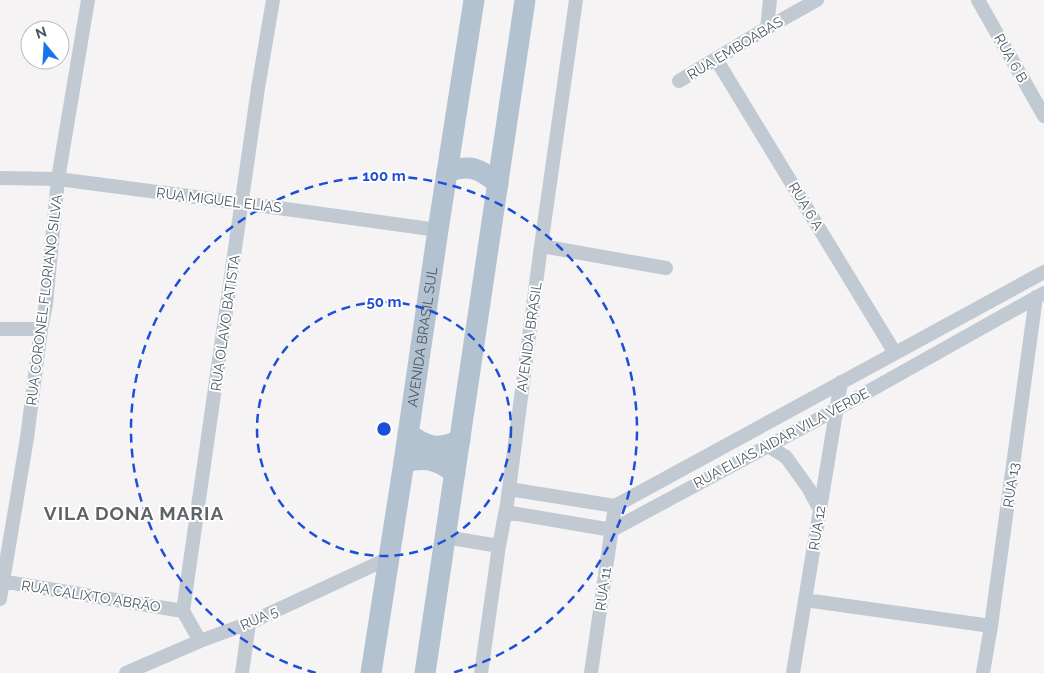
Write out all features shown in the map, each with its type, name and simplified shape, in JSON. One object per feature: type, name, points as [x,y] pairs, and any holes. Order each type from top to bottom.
[{"type":"main road","name":"AVENIDA BRASIL SUL","points":[[371,673],[474,0]]},
{"type":"main road","points":[[425,673],[525,0]]},
{"type":"main road","points":[[450,151],[475,159],[489,160],[502,158]]},
{"type":"main road","points":[[447,172],[460,168],[474,168],[487,174],[498,184]]},
{"type":"main road","points":[[408,433],[419,442],[432,447],[447,446],[460,440]]},
{"type":"main road","points":[[404,462],[418,459],[431,460],[444,465],[454,473]]},
{"type":"street","name":"RUA CORONEL FLORIANO SILVA","points":[[0,599],[1,581],[27,438],[46,304],[58,179],[88,0]]},
{"type":"street","name":"RUA OLAVO BATISTA","points":[[183,611],[258,88],[273,0]]},
{"type":"street","name":"AVENIDA BRASIL","points":[[481,673],[499,546],[506,512],[576,0]]},
{"type":"street","points":[[767,28],[770,0]]},
{"type":"street","name":"RUA EMBOABAS","points":[[679,81],[817,0]]},
{"type":"street","name":"RUA 6 B","points":[[978,0],[1044,116]]},
{"type":"street","name":"RUA 6 A","points":[[716,59],[895,353]]},
{"type":"street","name":"RUA MIGUEL ELIAS","points":[[0,178],[58,179],[438,230]]},
{"type":"street","points":[[542,246],[666,268]]},
{"type":"street","name":"RUA ELIAS AIDAR VILA VERDE","points":[[615,506],[1044,272]]},
{"type":"street","points":[[1027,281],[1040,295],[1044,310]]},
{"type":"street","name":"RUA ELIAS AIDAR VILA VERDE","points":[[612,530],[837,409],[1040,295]]},
{"type":"street","name":"RUA 13","points":[[983,673],[1040,295]]},
{"type":"street","points":[[0,329],[41,329]]},
{"type":"street","name":"RUA 12","points":[[793,673],[841,382]]},
{"type":"street","points":[[768,446],[786,457],[809,489],[820,510]]},
{"type":"street","points":[[509,489],[615,506]]},
{"type":"street","name":"RUA 11","points":[[591,673],[615,506]]},
{"type":"street","points":[[506,512],[612,530]]},
{"type":"street","points":[[445,537],[499,546]]},
{"type":"street","name":"RUA 5","points":[[126,673],[200,641],[249,623],[389,558]]},
{"type":"street","name":"RUA CALIXTO ABRÃO","points":[[1,581],[183,611]]},
{"type":"street","points":[[806,600],[991,626]]},
{"type":"street","points":[[183,611],[200,641]]},
{"type":"street","points":[[242,673],[249,623]]},
{"type":"district","name":"VILA DONA MARIA","points":[[134,513]]}]
